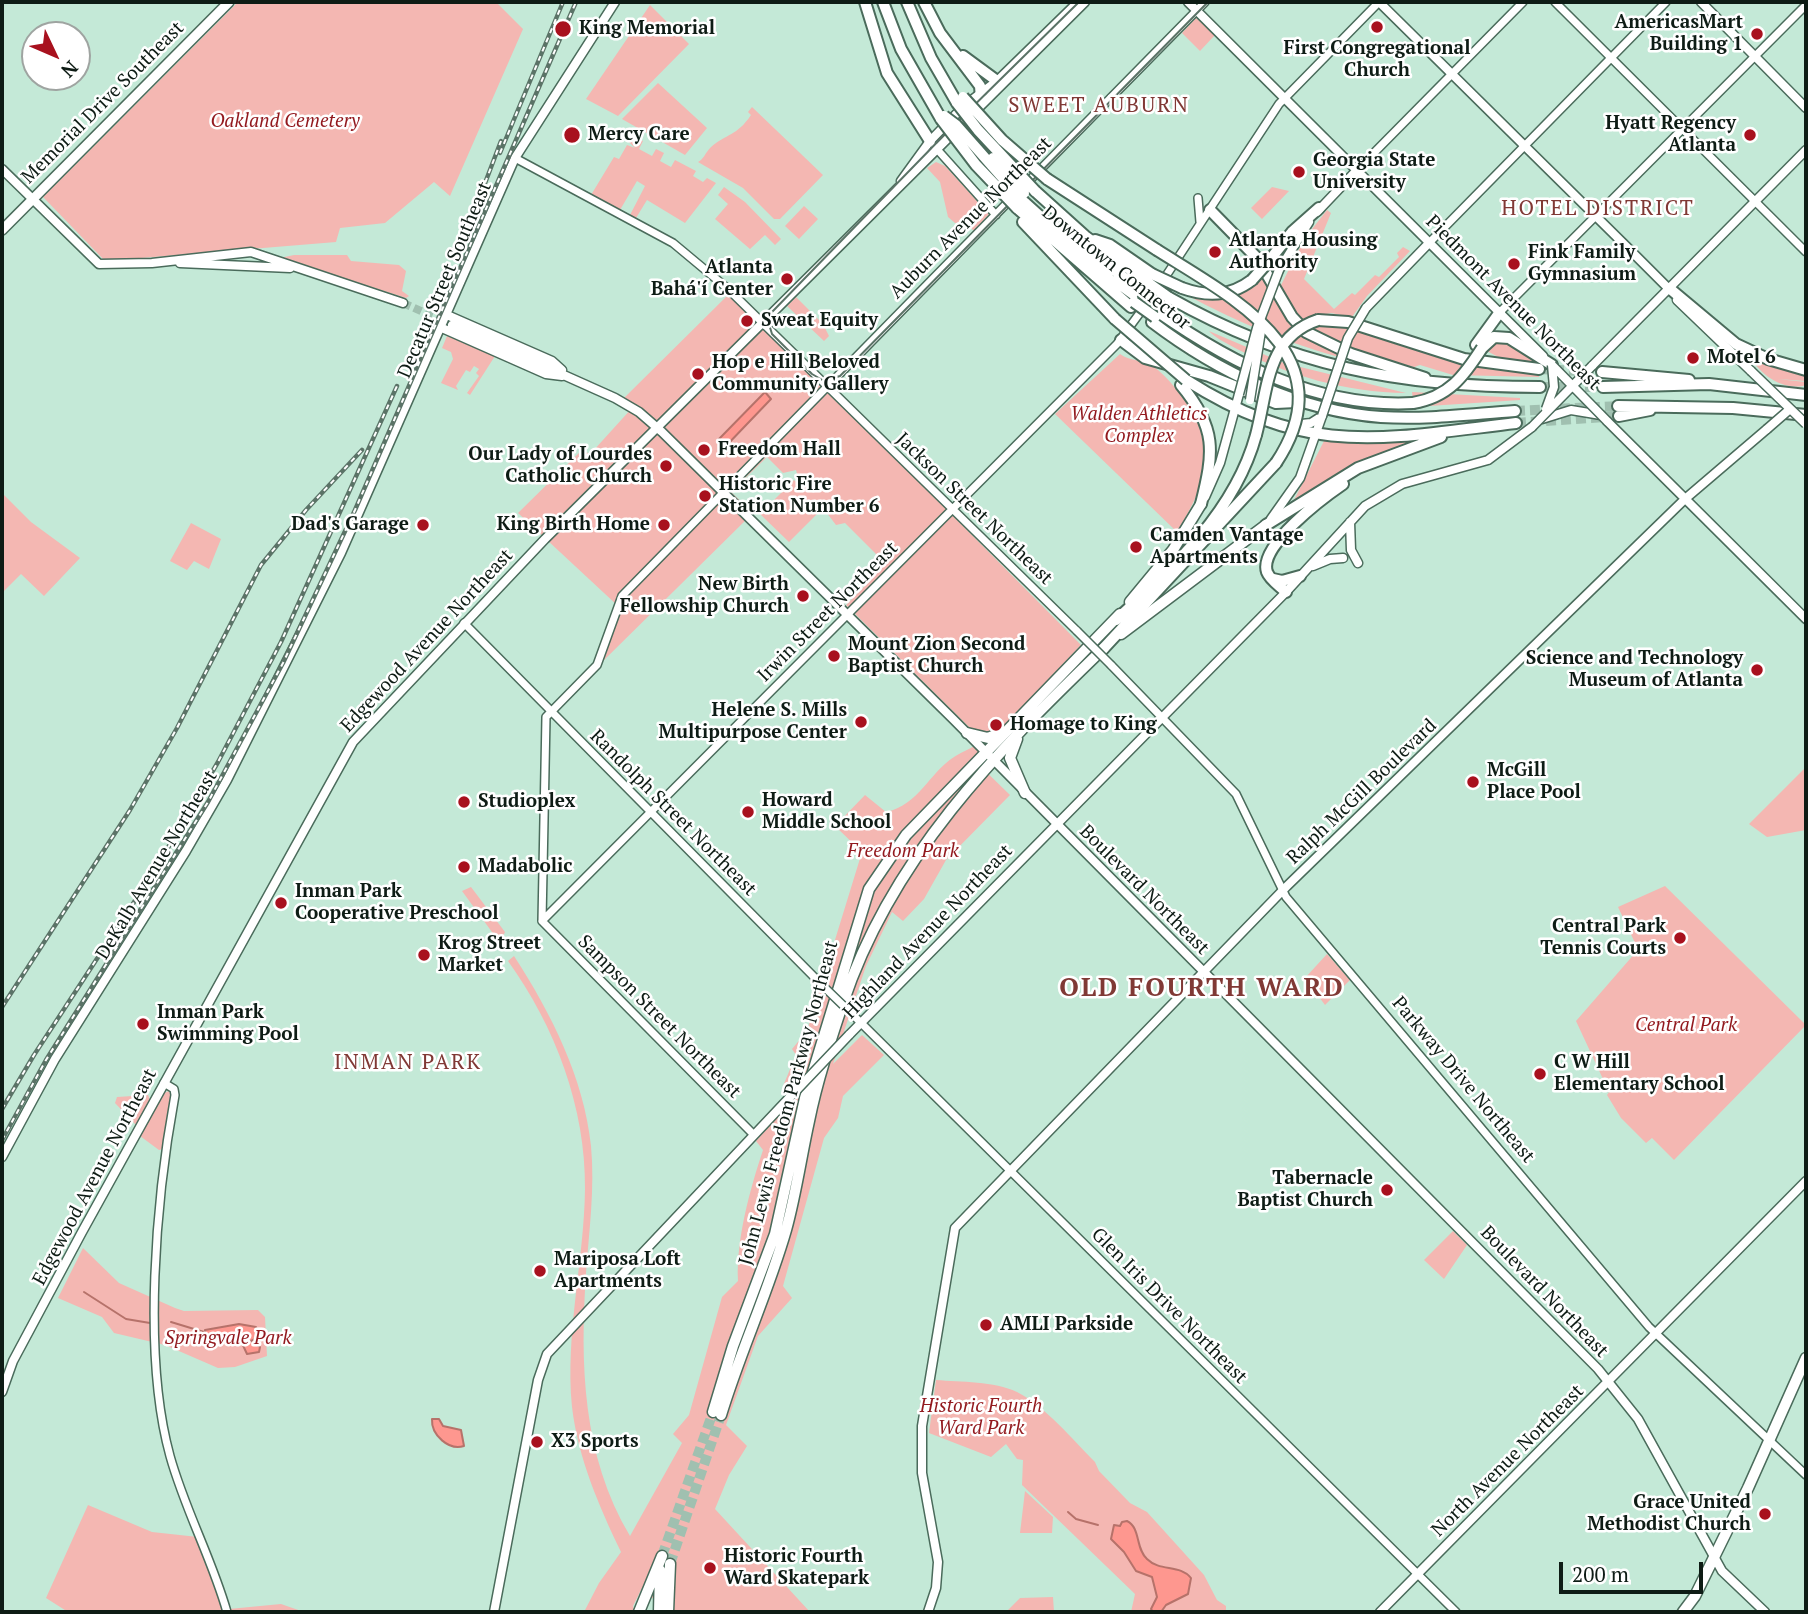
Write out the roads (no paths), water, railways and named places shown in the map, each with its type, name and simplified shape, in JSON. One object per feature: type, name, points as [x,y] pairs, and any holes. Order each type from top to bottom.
[{"type":"highway","points":[[866,2],[874,39],[887,73],[933,145]]},
{"type":"highway","name":"Downtown Connector","points":[[883,2],[901,49],[940,115],[980,170],[1140,291],[1223,368],[1302,402],[1337,411],[1384,417],[1516,417],[1472,428]]},
{"type":"highway","points":[[907,2],[944,81],[960,100],[1047,178],[1249,309],[1269,329],[1285,352],[1295,382],[1296,413],[1289,439],[1276,463],[1103,649]]},
{"type":"highway","points":[[924,2],[948,42],[980,86],[981,93],[974,113]]},
{"type":"highway","points":[[948,42],[969,62],[997,81]]},
{"type":"highway","name":"Downtown Connector","points":[[960,100],[1025,202],[1085,236],[1110,246],[1140,291]]},
{"type":"highway","points":[[1025,202],[1101,271],[1140,291],[1182,288],[1219,295],[1241,288],[1252,280],[1292,232],[1319,208]]},
{"type":"highway","points":[[1025,202],[1140,291],[1160,310],[1214,348],[1273,378],[1340,397],[1432,399],[1457,383],[1500,312]]},
{"type":"highway","points":[[1025,202],[1022,221],[1115,319],[1184,383],[1198,407],[1210,437],[1211,460],[1201,504]]},
{"type":"highway","points":[[1209,212],[1246,247],[1266,271],[1292,317],[1306,332],[1351,354],[1434,383]]},
{"type":"highway","points":[[1669,288],[1732,342],[1768,359],[1806,370]]},
{"type":"highway","name":"Downtown Connector","points":[[1160,310],[1206,317],[1269,346],[1318,363],[1369,375],[1434,383],[1540,387]]},
{"type":"highway","points":[[1115,620],[1214,519],[1237,484],[1256,435],[1271,368],[1279,348],[1292,334],[1318,320],[1348,322],[1464,359],[1539,369]]},
{"type":"highway","points":[[1479,346],[1494,337],[1509,338],[1552,365]]},
{"type":"highway","points":[[1121,340],[1145,358],[1209,376],[1276,403],[1302,402]]},
{"type":"highway","points":[[1597,369],[1672,376],[1709,384],[1806,395]]},
{"type":"highway","points":[[1184,383],[1235,410],[1279,426],[1317,435],[1374,439],[1472,428]]},
{"type":"highway","points":[[1603,387],[1709,384]]},
{"type":"highway","points":[[1618,411],[1673,406],[1806,415]]},
{"type":"highway","points":[[1266,525],[1334,481],[1384,458],[1472,428]]},
{"type":"highway","points":[[1286,592],[1271,578],[1267,564],[1281,538],[1329,493],[1384,458]]},
{"type":"highway","name":"John Lewis Freedom Parkway Northeast","points":[[1201,504],[1173,551],[1115,620],[1010,728],[990,757],[918,851],[882,912],[857,965],[815,1096],[783,1240],[717,1414],[733,1346],[775,1234],[800,1115],[863,902],[881,868],[898,844],[990,757],[1021,732],[1103,649],[1266,525]]},
{"type":"highway","points":[[1271,578],[1282,581],[1301,575]]},
{"type":"highway","points":[[967,733],[988,738],[1010,728]]},
{"type":"highway","points":[[1021,732],[1010,758],[1026,793]]},
{"type":"highway","points":[[1684,1612],[1714,1558],[1771,1441],[1806,1358]]},
{"type":"highway","points":[[640,1610],[666,1560]]},
{"type":"highway","points":[[659,1612],[666,1560]]},
{"type":"highway","points":[[666,1560],[668,1612]]},
{"type":"main road","name":"Memorial Drive Southeast","points":[[2,230],[229,2]]},
{"type":"main road","name":"Decatur Street Southeast","points":[[327,582],[442,328],[515,158],[615,2]]},
{"type":"main road","name":"Edgewood Avenue Northeast","points":[[2,1392],[13,1361],[340,761],[366,727],[657,426],[898,187],[981,93],[997,81],[1078,2]]},
{"type":"main road","name":"Edgewood Avenue Northeast","points":[[933,145],[974,113],[1085,2]]},
{"type":"main road","name":"Piedmont Avenue Northeast","points":[[1188,2],[1806,619]]},
{"type":"main road","points":[[1379,2],[1669,288],[1678,302],[1806,424]]},
{"type":"main road","points":[[1701,2],[1806,108]]},
{"type":"main road","points":[[1536,423],[1573,386],[1597,369],[1669,288],[1806,150]]},
{"type":"main road","points":[[2,169],[99,264],[163,262],[251,252],[403,303]]},
{"type":"main road","points":[[1201,504],[1220,463],[1279,270],[1298,235],[1319,208],[1357,170]]},
{"type":"main road","points":[[1266,525],[1300,478],[1317,435],[1348,338],[1366,308],[1430,242]]},
{"type":"main road","points":[[163,262],[296,267]]},
{"type":"main road","points":[[1264,421],[1251,410],[1250,400],[1265,311]]},
{"type":"main road","points":[[447,316],[552,361],[569,376]]},
{"type":"main road","points":[[452,325],[569,376]]},
{"type":"main road","points":[[442,328],[555,376],[569,376]]},
{"type":"main road","points":[[1536,423],[1553,391],[1552,365]]},
{"type":"main road","name":"Boulevard Northeast","points":[[569,376],[621,401],[657,426],[1408,1175],[1609,1381],[1647,1434],[1722,1571],[1765,1612]]},
{"type":"main road","points":[[1764,383],[1789,391],[1806,389]]},
{"type":"main road","name":"Ralph McGill Boulevard","points":[[928,1612],[936,1588],[938,1562],[922,1473],[922,1426],[955,1228],[1283,891],[1685,499],[1806,395]]},
{"type":"main road","points":[[1536,423],[1571,410],[1604,418]]},
{"type":"main road","points":[[1279,426],[1320,420]]},
{"type":"main road","name":"Highland Avenue Northeast","points":[[494,1612],[538,1380],[554,1344],[860,1023],[1163,718],[1286,592],[1365,506],[1392,488],[1488,460],[1536,423]]},
{"type":"main road","points":[[1350,523],[1351,550],[1358,563]]},
{"type":"main road","points":[[1301,575],[1326,560],[1343,558]]},
{"type":"main road","name":"DeKalb Avenue Northeast","points":[[2,1157],[50,1067],[186,852],[227,780],[327,582]]},
{"type":"main road","name":"North Avenue Northeast","points":[[1380,1612],[1806,1181]]},
{"type":"street","name":"Auburn Avenue Northeast","points":[[550,711],[597,665],[617,607],[626,591],[1205,2]]},
{"type":"street","name":"Irwin Street Northeast","points":[[542,921],[1121,340],[1135,324],[1284,97],[1379,2]]},
{"type":"street","points":[[1357,170],[1523,2]]},
{"type":"street","points":[[1555,2],[1806,252]]},
{"type":"street","points":[[1430,242],[1666,2]]},
{"type":"street","points":[[1500,312],[1806,5]]},
{"type":"street","points":[[933,145],[996,215]]},
{"type":"street","name":"Jackson Street Northeast","points":[[515,158],[673,243],[763,322],[828,385],[1163,718]]},
{"type":"street","points":[[1198,198],[1201,212],[1199,227]]},
{"type":"street","name":"Randolph Street Northeast","points":[[464,623],[860,1023]]},
{"type":"street","points":[[542,921],[545,717],[550,711]]},
{"type":"street","name":"Parkway Drive Northeast","points":[[1163,718],[1236,794],[1283,891],[1656,1333],[1806,1475]]},
{"type":"street","name":"Sampson Street Northeast","points":[[542,921],[754,1134]]},
{"type":"street","name":"Glen Iris Drive Northeast","points":[[860,1023],[1456,1612]]},
{"type":"street","points":[[164,1083],[174,1089],[175,1095],[164,1165],[156,1296],[159,1403],[183,1498],[227,1612]]},
{"type":"waterway","points":[[84,1292],[126,1319],[150,1323]]},
{"type":"waterway","points":[[171,1322],[204,1332]]},
{"type":"waterway","points":[[1068,1512],[1076,1519],[1098,1525]]},
{"type":"tunnel","points":[[403,303],[450,324]]},
{"type":"tunnel","points":[[1539,369],[1602,372]]},
{"type":"tunnel","points":[[1540,387],[1603,387]]},
{"type":"tunnel","points":[[1515,411],[1618,406]]},
{"type":"tunnel","points":[[1516,423],[1619,416]]},
{"type":"tunnel","points":[[662,1556],[713,1412]]},
{"type":"tunnel","points":[[670,1564],[721,1415]]},
{"type":"tram line","points":[[1079,2],[948,131],[772,312],[768,321],[772,334],[812,374],[824,381],[840,376],[1208,2]]},
{"type":"railway","points":[[500,153],[563,2]]},
{"type":"railway","points":[[2,1140],[46,1060],[208,802],[283,663],[355,510],[576,2]]},
{"type":"railway","points":[[471,220],[501,141]]},
{"type":"railway","points":[[2,1109],[34,1055],[155,870],[218,762],[281,642],[397,386]]},
{"type":"railway","points":[[2,1007],[130,810],[177,728],[261,565],[306,510],[362,450]]},
{"type":"place","name":"First Congregational Church","points":[[1377,27]]},
{"type":"place","name":"King Memorial","points":[[563,29]]},
{"type":"place","name":"AmericasMart Building 1","points":[[1757,34]]},
{"type":"place","name":"Mercy Care","points":[[572,135]]},
{"type":"place","name":"Hyatt Regency Atlanta","points":[[1750,135]]},
{"type":"place","name":"Georgia State University","points":[[1299,172]]},
{"type":"place","name":"Atlanta Housing Authority","points":[[1215,252]]},
{"type":"place","name":"Fink Family Gymnasium","points":[[1514,264]]},
{"type":"place","name":"Atlanta Bahá'í Center","points":[[787,279]]},
{"type":"place","name":"Sweat Equity","points":[[747,321]]},
{"type":"place","name":"Motel 6","points":[[1693,358]]},
{"type":"place","name":"Hop e Hill Beloved Community Gallery","points":[[698,374]]},
{"type":"place","name":"Freedom Hall","points":[[704,450]]},
{"type":"place","name":"Our Lady of Lourdes Catholic Church","points":[[666,466]]},
{"type":"place","name":"Historic Fire Station Number 6","points":[[705,496]]},
{"type":"place","name":"Dad's Garage","points":[[423,525]]},
{"type":"place","name":"King Birth Home","points":[[664,525]]},
{"type":"place","name":"Camden Vantage Apartments","points":[[1136,547]]},
{"type":"place","name":"New Birth Fellowship Church","points":[[803,596]]},
{"type":"place","name":"Mount Zion Second Baptist Church","points":[[834,656]]},
{"type":"place","name":"Science and Technology Museum of Atlanta","points":[[1757,670]]},
{"type":"place","name":"Helene S. Mills Multipurpose Center","points":[[861,722]]},
{"type":"place","name":"Homage to King","points":[[996,725]]},
{"type":"place","name":"McGill Place Pool","points":[[1473,782]]},
{"type":"place","name":"Studioplex","points":[[464,802]]},
{"type":"place","name":"Howard Middle School","points":[[748,812]]},
{"type":"place","name":"Madabolic","points":[[464,867]]},
{"type":"place","name":"Inman Park Cooperative Preschool","points":[[281,903]]},
{"type":"place","name":"Central Park Tennis Courts","points":[[1680,938]]},
{"type":"place","name":"Krog Street Market","points":[[424,955]]},
{"type":"place","name":"Inman Park Swimming Pool","points":[[143,1024]]},
{"type":"place","name":"C W Hill Elementary School","points":[[1540,1074]]},
{"type":"place","name":"Tabernacle Baptist Church","points":[[1387,1190]]},
{"type":"place","name":"Mariposa Loft Apartments","points":[[540,1271]]},
{"type":"place","name":"AMLI Parkside","points":[[986,1325]]},
{"type":"place","name":"X3 Sports","points":[[537,1442]]},
{"type":"place","name":"Grace United Methodist Church","points":[[1765,1514]]},
{"type":"place","name":"Historic Fourth Ward Skatepark","points":[[710,1568]]},
{"type":"district","name":"SWEET AUBURN","points":[[1099,106]]},
{"type":"district","name":"HOTEL DISTRICT","points":[[1598,209]]},
{"type":"district","name":"OLD FOURTH WARD","points":[[1202,989]]},
{"type":"district","name":"INMAN PARK","points":[[408,1063]]},
{"type":"park label","name":"Oakland Cemetery","points":[[285,122]]},
{"type":"park label","name":"Walden Athletics Complex","points":[[1139,426]]},
{"type":"park label","name":"Freedom Park","points":[[903,852]]},
{"type":"park label","name":"Central Park","points":[[1686,1026]]},
{"type":"park label","name":"Springvale Park","points":[[228,1339]]},
{"type":"park label","name":"Historic Fourth Ward Park","points":[[981,1418]]}]
